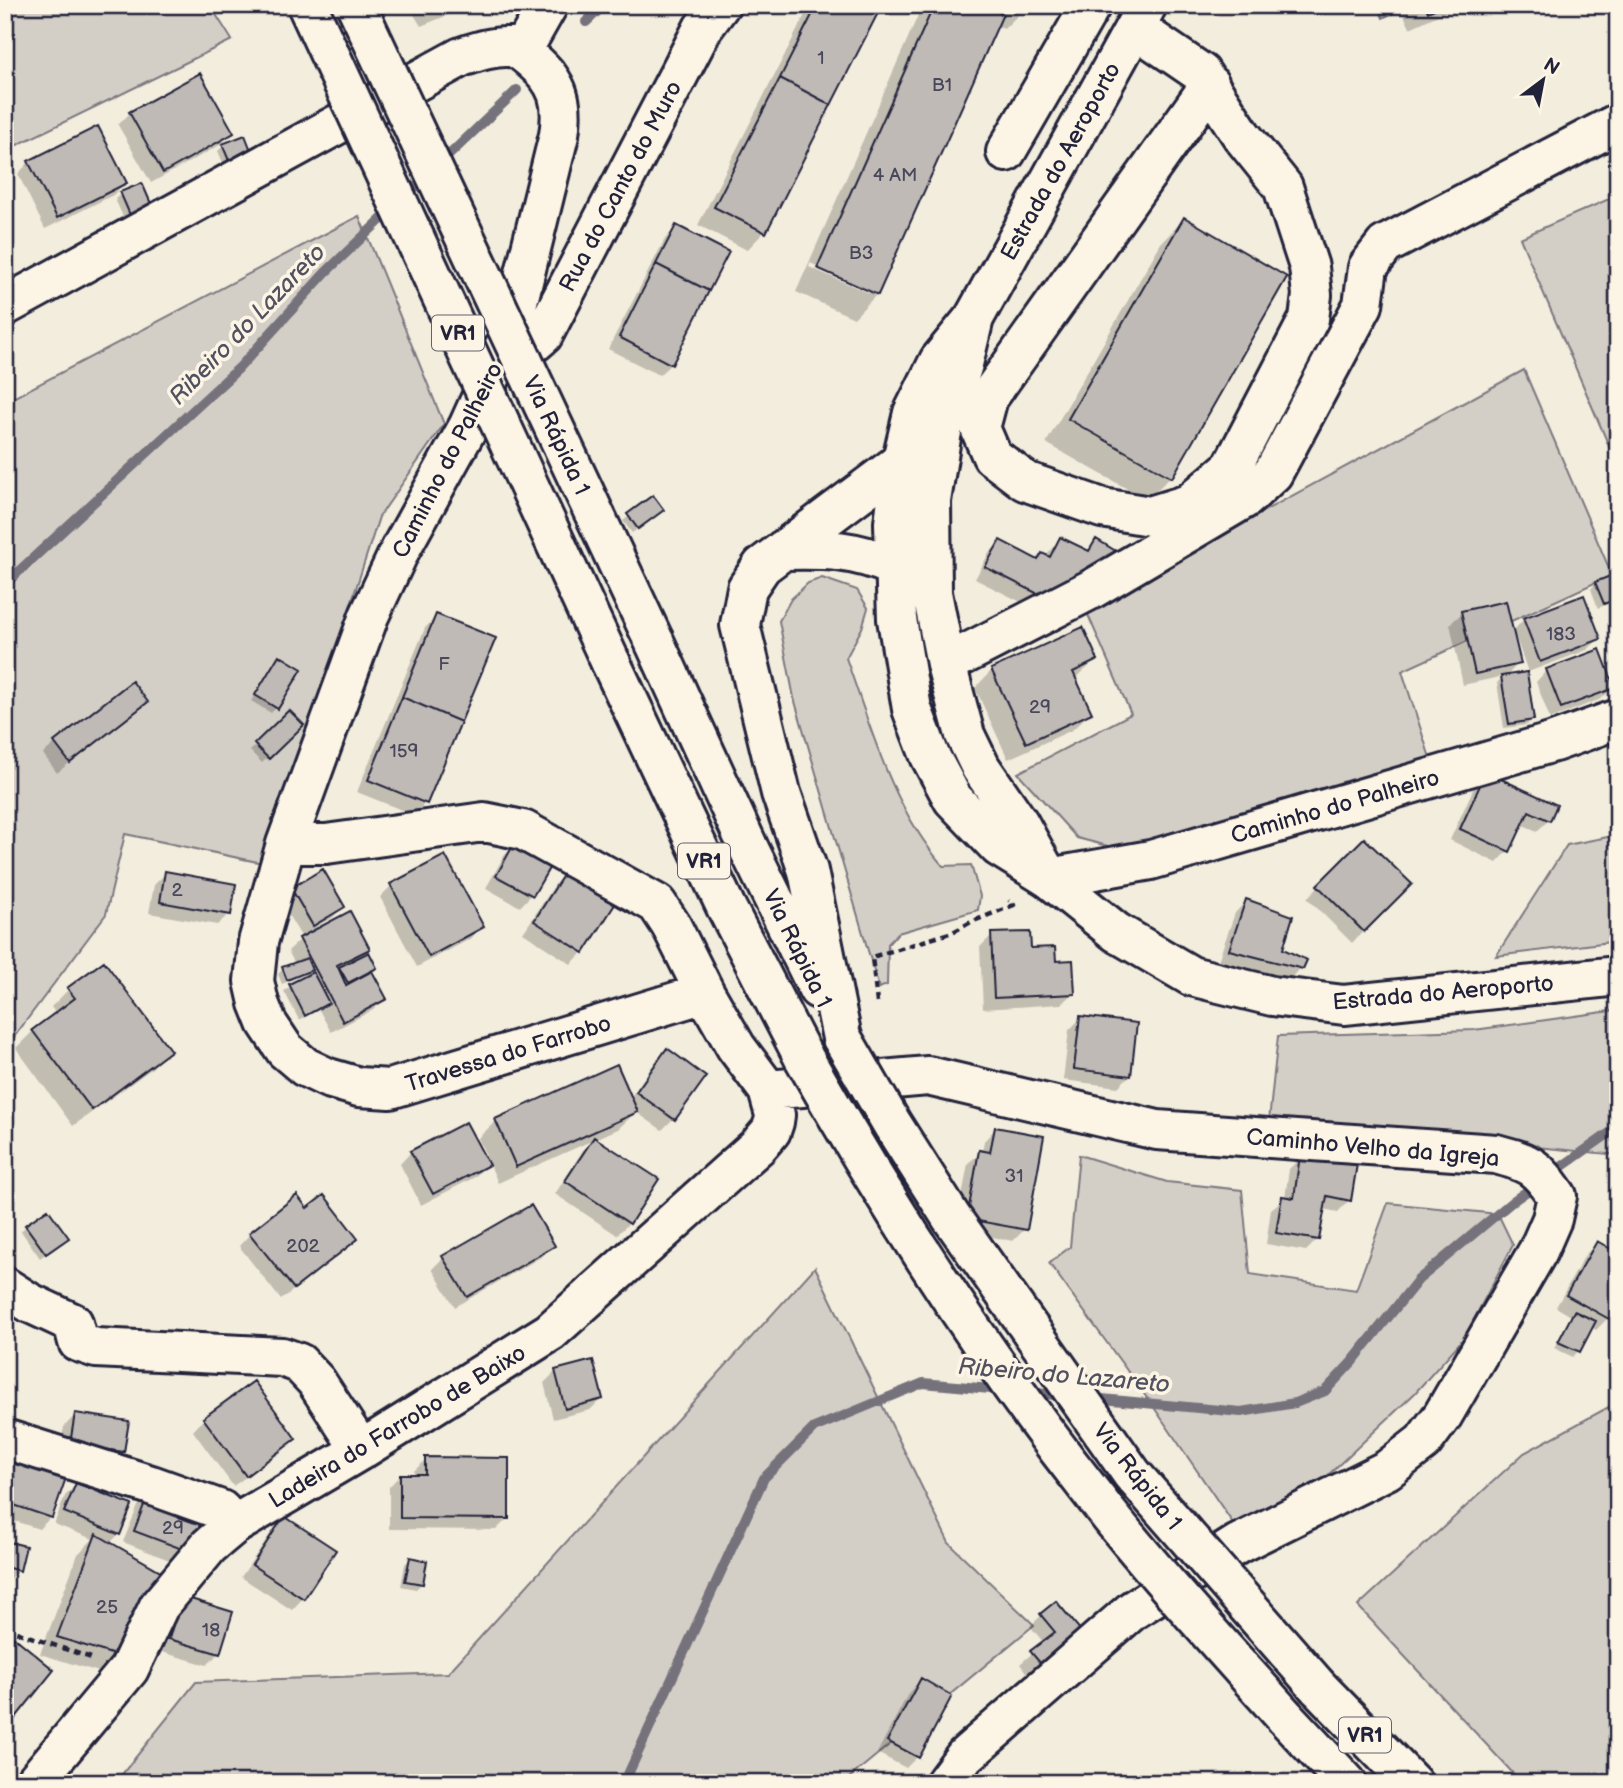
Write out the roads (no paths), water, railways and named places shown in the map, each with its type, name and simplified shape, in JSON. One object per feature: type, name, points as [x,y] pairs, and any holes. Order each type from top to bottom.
[{"type":"main road","name":"Via Rápida 1","points":[[307,5],[726,907],[848,1137],[994,1360],[1093,1496],[1170,1589],[1348,1783]]},
{"type":"main road","name":"Via Rápida 1","points":[[356,5],[750,851],[842,1038],[951,1217],[1132,1474],[1318,1687],[1412,1783]]},
{"type":"main road","points":[[5,306],[461,57],[481,50],[510,47],[522,51],[548,5]]},
{"type":"main road","name":"Rua do Canto do Muro","points":[[510,334],[528,345],[543,335],[704,28],[720,5]]},
{"type":"main road","points":[[1006,152],[1091,5]]},
{"type":"main road","points":[[1141,17],[1201,73],[1210,85],[1242,136],[1283,187],[1310,267],[1312,295],[1309,320],[1232,467],[1189,504],[1150,516],[1102,508],[1025,481],[992,456],[980,428],[988,398],[1210,85]]},
{"type":"main road","name":"Estrada do Aeroporto","points":[[1141,17],[974,318],[939,361],[913,413],[902,460],[894,523],[897,619],[912,709],[930,756],[953,799],[999,847],[1049,878],[1116,932],[1191,976],[1272,996],[1344,1005],[1618,976]]},
{"type":"main road","name":"Caminho do Palheiro","points":[[286,844],[369,617],[400,550],[468,426],[510,334],[563,110],[555,86],[546,72],[522,51]]},
{"type":"main road","points":[[946,664],[1092,589],[1246,498],[1273,473],[1363,305],[1368,267],[1385,245],[1618,122]]},
{"type":"main road","name":"Estrada do Aeroporto","points":[[974,318],[942,431],[931,502],[932,593],[946,664],[965,735],[981,768],[1019,822],[1049,878]]},
{"type":"main road","points":[[842,1038],[808,872],[781,793],[740,625],[747,588],[762,566],[942,431]]},
{"type":"main road","points":[[783,550],[834,549],[862,554],[895,567]]},
{"type":"main road","name":"Caminho do Palheiro","points":[[1049,878],[1151,860],[1554,742],[1618,719]]},
{"type":"main road","points":[[286,844],[326,844],[484,822],[523,830],[657,904],[736,1047],[768,1090]]},
{"type":"main road","name":"Travessa do Farrobo","points":[[286,844],[258,942],[254,981],[267,1023],[285,1050],[305,1067],[328,1078],[359,1087],[390,1089],[705,993]]},
{"type":"main road","name":"Caminho Velho da Igreja","points":[[768,1090],[928,1076],[1157,1130],[1496,1154],[1526,1162],[1543,1176],[1557,1196],[1547,1233],[1443,1415],[1423,1442],[1387,1471],[1238,1544],[1133,1610],[965,1756],[945,1783]]},
{"type":"main road","name":"Ladeira do Farrobo de Baixo","points":[[34,1783],[129,1669],[159,1606],[209,1546],[234,1525],[361,1450],[550,1332],[758,1146],[771,1131],[774,1122],[775,1115],[768,1090]]},
{"type":"main road","points":[[5,1287],[30,1303],[73,1323],[78,1342],[96,1348],[282,1357],[299,1363],[316,1381],[361,1450]]},
{"type":"main road","points":[[5,1439],[221,1510],[234,1525]]},
{"type":"waterway","name":"Ribeiro do Lazareto","points":[[586,22],[604,5]]},
{"type":"waterway","name":"Ribeiro do Lazareto","points":[[405,197],[517,90]]},
{"type":"waterway","name":"Ribeiro do Lazareto","points":[[5,584],[239,368],[325,273],[393,208]]},
{"type":"waterway","name":"Ribeiro do Lazareto","points":[[1091,1398],[1241,1412],[1295,1403],[1325,1391],[1418,1280],[1513,1201],[1618,1127]]},
{"type":"waterway","name":"Ribeiro do Lazareto","points":[[624,1783],[764,1478],[814,1428],[923,1383],[1002,1390]]},
{"type":"waterway","name":"Ribeiro do Lazareto","points":[[1028,1392],[1064,1396]]}]
